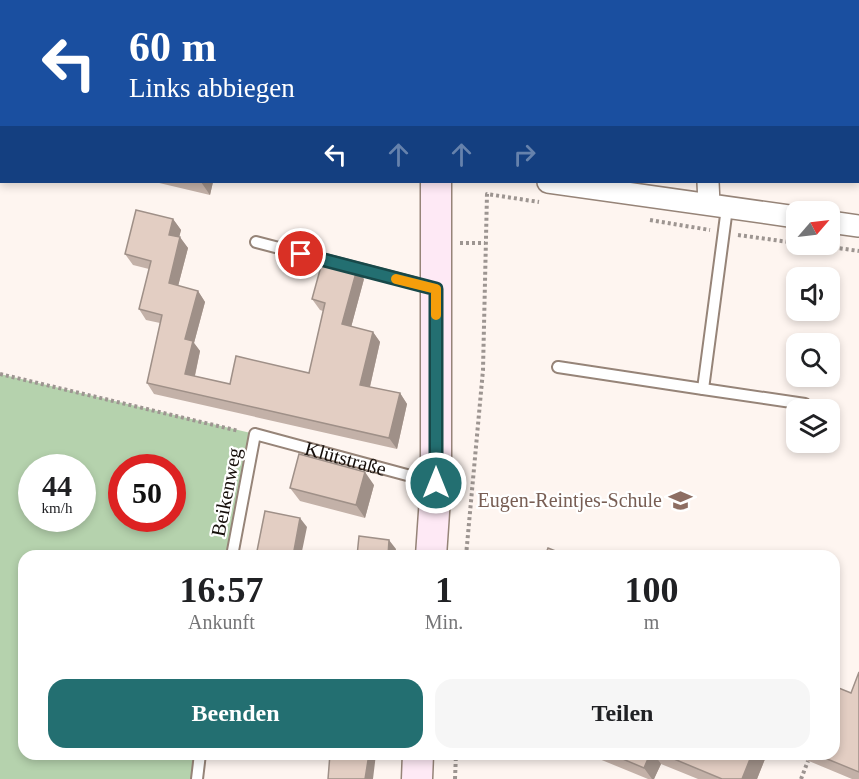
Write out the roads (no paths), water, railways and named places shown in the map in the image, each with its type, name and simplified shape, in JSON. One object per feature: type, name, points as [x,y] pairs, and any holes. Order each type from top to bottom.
[{"type":"main road","points":[[431,550],[436,483],[436,183]]},
{"type":"main road","points":[[417,779],[418,760]]},
{"type":"street","points":[[563,183],[608,186],[786,216]]},
{"type":"street","points":[[708,183],[718,206]]},
{"type":"street","points":[[840,223],[859,226]]},
{"type":"lane","points":[[703,389],[718,206]]},
{"type":"lane","points":[[256,242],[436,289]]},
{"type":"lane","points":[[558,368],[786,401]]},
{"type":"lane","name":"Klütstraße","points":[[255,434],[436,483]]},
{"type":"lane","name":"Beikenweg","points":[[233,550],[255,434]]},
{"type":"lane","points":[[197,779],[200,760]]},
{"type":"place","name":"Eugen-Reintjes-Schule","points":[[680,500]]}]
